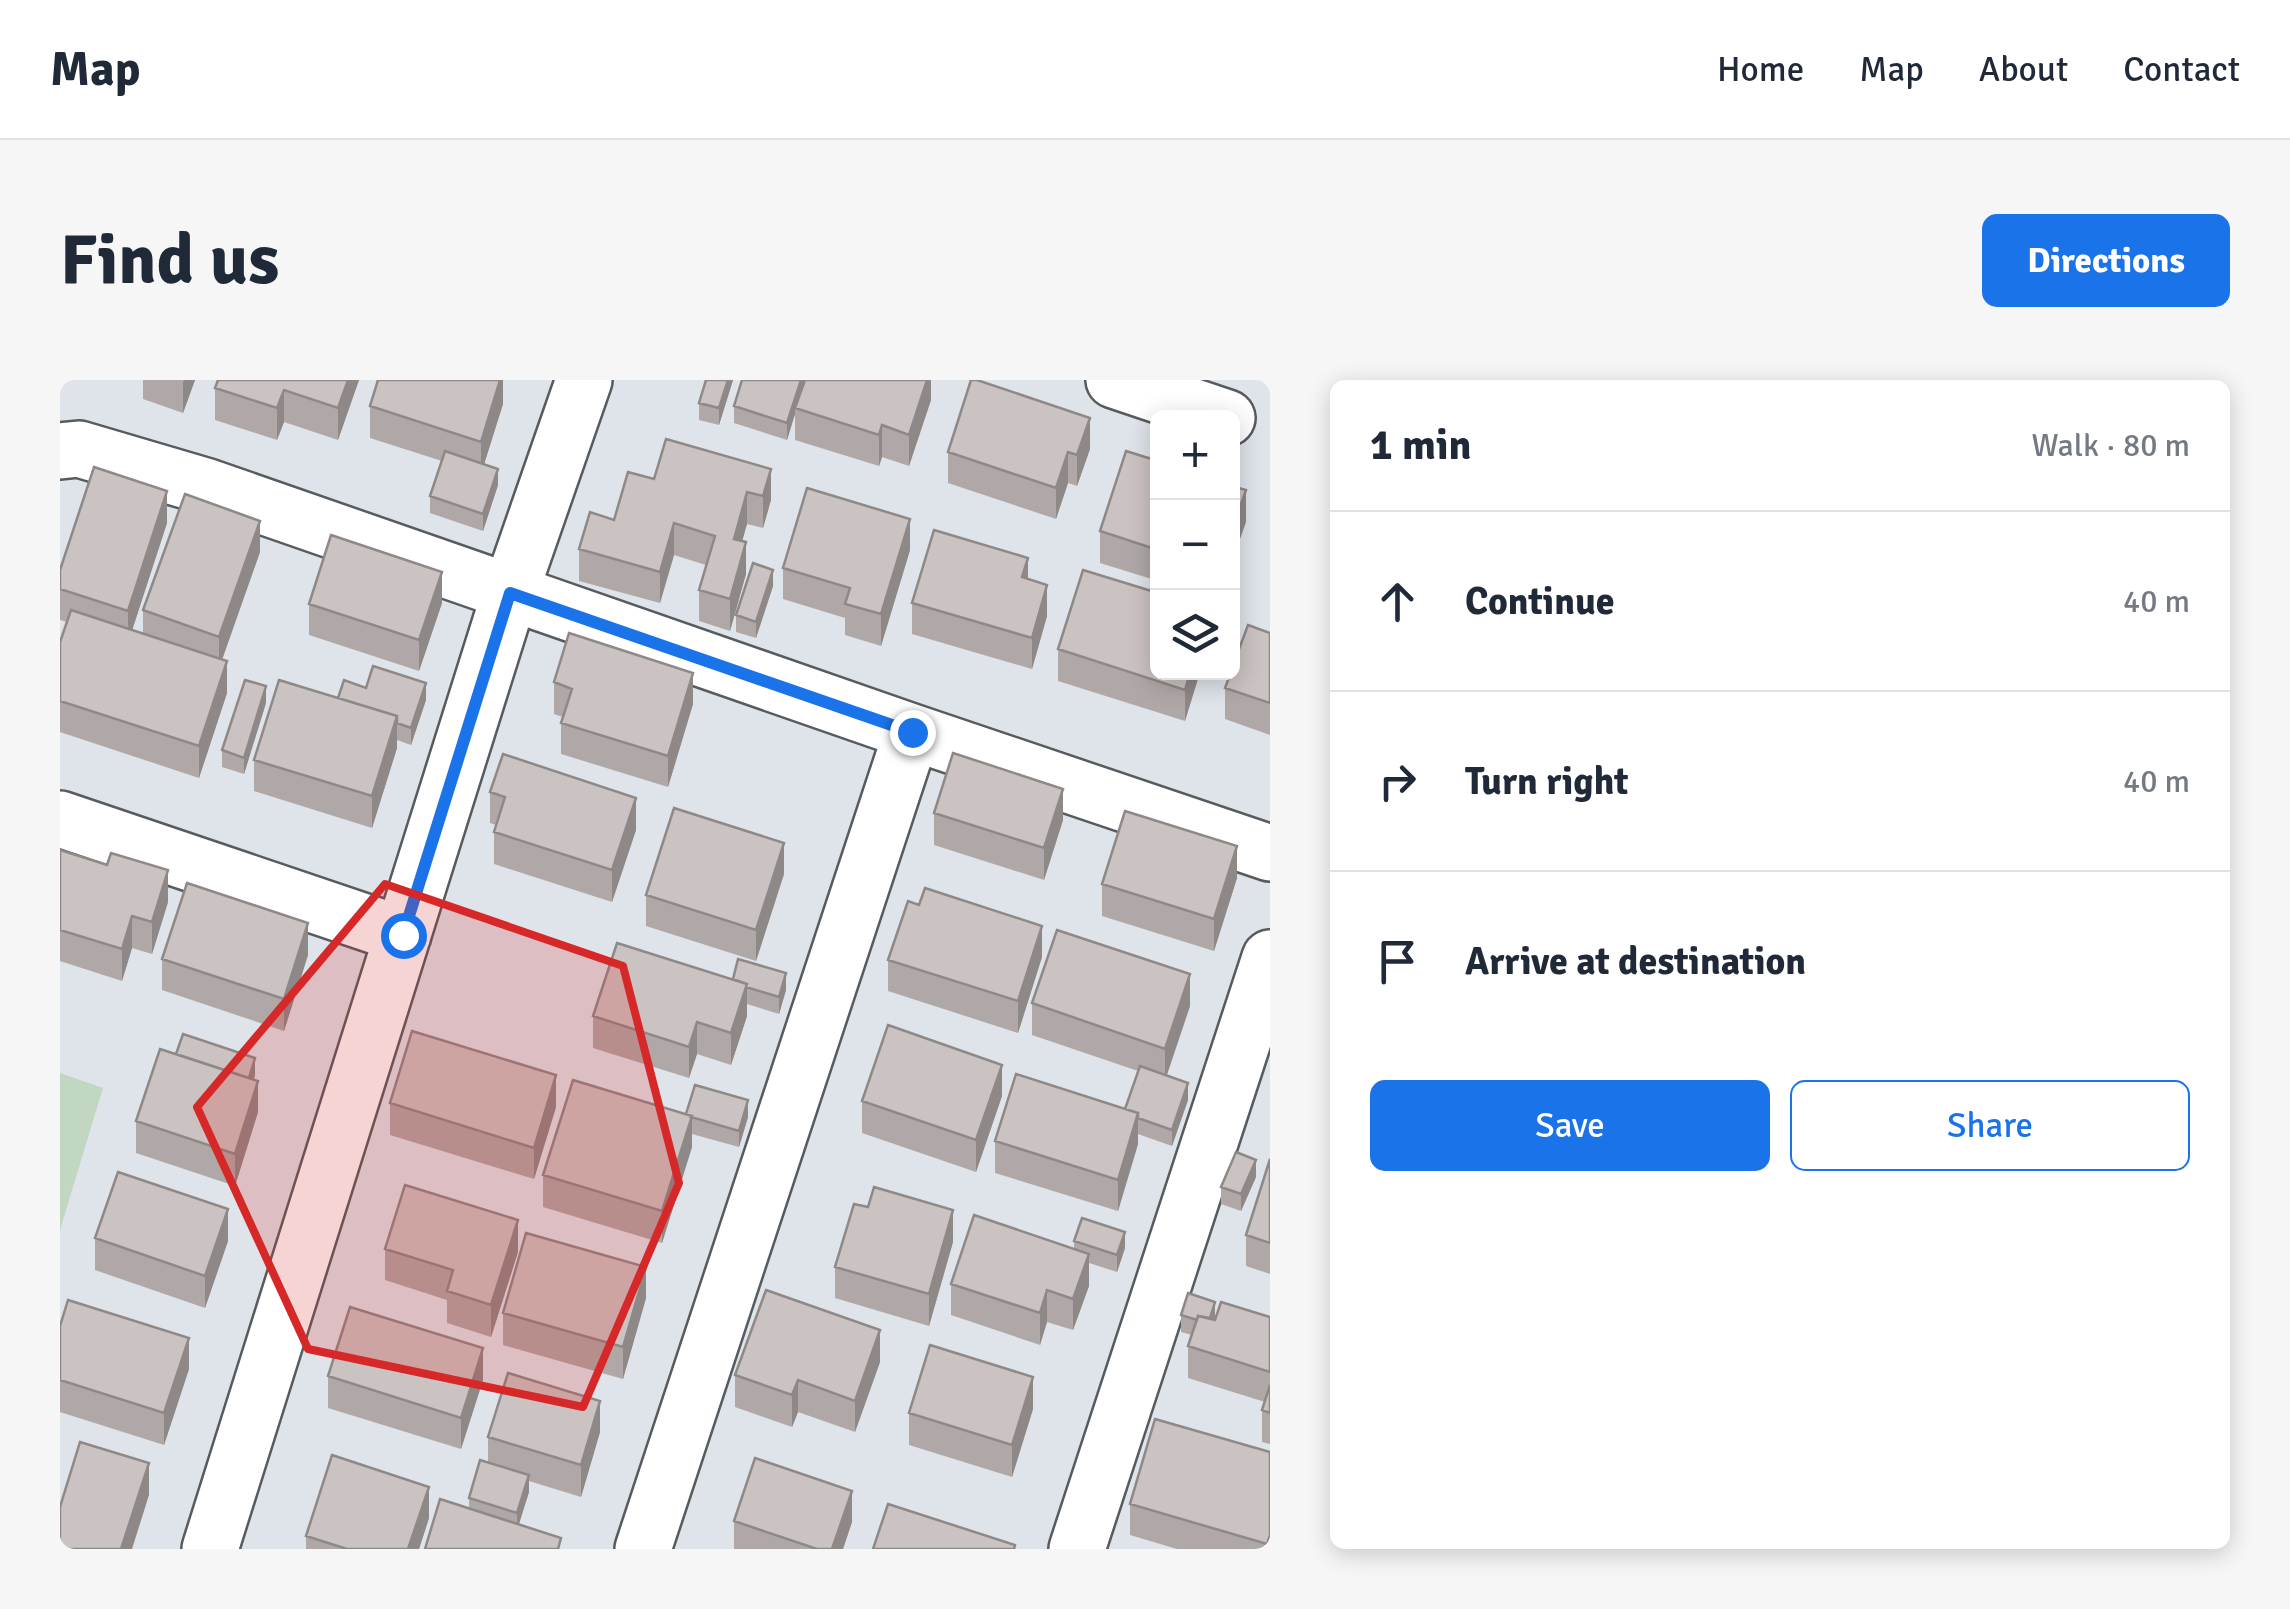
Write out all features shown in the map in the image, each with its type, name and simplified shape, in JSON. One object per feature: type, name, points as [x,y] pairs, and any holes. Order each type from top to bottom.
[{"type":"street","points":[[210,1549],[510,593],[584,380]]},
{"type":"street","points":[[1114,380],[1206,410]]},
{"type":"street","points":[[1240,422],[1270,432]]},
{"type":"street","points":[[60,450],[78,449],[208,486],[1270,853]]},
{"type":"street","points":[[643,1549],[912,732]]},
{"type":"street","points":[[60,820],[403,935]]},
{"type":"street","points":[[1077,1549],[1270,958]]},
{"type":"highlighted area","points":[[385,884],[623,966],[679,1183],[583,1407],[308,1349],[197,1107]]},
{"type":"green space","points":[[60,1073],[103,1088],[60,1230]]},
{"type":"building","points":[[218,380],[348,380],[338,408],[284,390],[277,408],[215,388]]},
{"type":"building","points":[[378,380],[500,380],[481,442],[370,406]]},
{"type":"building","points":[[706,380],[728,380],[719,408],[699,403]]},
{"type":"building","points":[[742,380],[801,380],[787,423],[734,406]]},
{"type":"building","points":[[805,380],[927,380],[909,435],[882,425],[879,435],[795,408]]},
{"type":"building","points":[[971,380],[1090,418],[1077,455],[1068,452],[1056,488],[948,452]]},
{"type":"building","points":[[666,439],[771,469],[763,496],[747,492],[734,539],[746,542],[730,599],[699,590],[715,536],[674,523],[660,572],[579,549],[590,512],[614,520],[628,472],[654,479]]},
{"type":"building","points":[[445,451],[498,469],[483,514],[430,496]]},
{"type":"building","points":[[1126,451],[1150,458],[1150,547],[1100,531]]},
{"type":"building","points":[[94,467],[167,491],[128,611],[60,589],[60,570]]},
{"type":"building","points":[[807,488],[910,519],[881,614],[845,604],[850,588],[783,568]]},
{"type":"building","points":[[185,494],[260,521],[219,637],[143,610]]},
{"type":"building","points":[[934,530],[1028,558],[1022,577],[1047,585],[1032,638],[912,603]]},
{"type":"building","points":[[331,535],[442,572],[419,640],[309,604]]},
{"type":"building","points":[[753,563],[773,570],[756,622],[736,615]]},
{"type":"building","points":[[1083,570],[1150,591],[1150,679],[1058,649]]},
{"type":"building","points":[[71,610],[227,661],[199,746],[60,701],[60,642]]},
{"type":"building","points":[[1248,625],[1270,633],[1270,703],[1225,688],[1228,680],[1240,680],[1240,646]]},
{"type":"building","points":[[569,633],[693,673],[668,756],[561,723],[572,689],[554,682]]},
{"type":"building","points":[[373,666],[426,683],[411,728],[397,723],[397,716],[338,698],[344,680],[366,688]]},
{"type":"building","points":[[245,680],[266,686],[244,758],[222,750]]},
{"type":"building","points":[[279,680],[397,716],[372,796],[254,760]]},
{"type":"building","points":[[1154,680],[1188,680],[1185,690]]},
{"type":"building","points":[[953,753],[1063,789],[1044,848],[934,813]]},
{"type":"building","points":[[503,754],[636,798],[612,870],[494,832],[505,797],[490,792]]},
{"type":"building","points":[[674,808],[784,843],[756,930],[646,895]]},
{"type":"building","points":[[1125,811],[1237,846],[1214,919],[1102,884]]},
{"type":"building","points":[[60,850],[107,865],[111,853],[168,870],[152,922],[132,916],[122,949],[60,930]]},
{"type":"building","points":[[187,883],[308,923],[284,999],[162,959]]},
{"type":"building","points":[[925,888],[1042,926],[1018,1001],[888,960],[908,901],[919,905]]},
{"type":"building","points":[[1057,930],[1190,974],[1165,1049],[1032,1003]]},
{"type":"building","points":[[617,943],[747,984],[731,1033],[697,1022],[689,1047],[593,1016]]},
{"type":"building","points":[[738,959],[786,973],[779,997],[733,979]]},
{"type":"building","points":[[888,1025],[1002,1065],[976,1140],[862,1101]]},
{"type":"building","points":[[412,1031],[556,1075],[534,1148],[390,1103]]},
{"type":"building","points":[[183,1034],[255,1058],[249,1078],[176,1054]]},
{"type":"building","points":[[160,1049],[258,1081],[235,1154],[136,1121]]},
{"type":"building","points":[[1140,1066],[1188,1083],[1172,1130],[1125,1109]]},
{"type":"building","points":[[1016,1074],[1138,1113],[1118,1180],[995,1141]]},
{"type":"building","points":[[573,1080],[692,1116],[662,1211],[543,1175]]},
{"type":"building","points":[[695,1085],[748,1100],[739,1131],[686,1114]]},
{"type":"building","points":[[1236,1152],[1256,1160],[1241,1194],[1221,1187]]},
{"type":"building","points":[[1270,1159],[1270,1243],[1246,1235]]},
{"type":"building","points":[[118,1172],[228,1209],[205,1276],[95,1238]]},
{"type":"building","points":[[405,1185],[518,1220],[491,1305],[447,1291],[453,1270],[385,1249]]},
{"type":"building","points":[[874,1187],[953,1210],[929,1294],[835,1267],[854,1204],[868,1207]]},
{"type":"building","points":[[974,1215],[1089,1254],[1073,1299],[1047,1290],[1040,1313],[951,1284]]},
{"type":"building","points":[[1082,1218],[1125,1232],[1117,1255],[1074,1241]]},
{"type":"building","points":[[526,1233],[646,1267],[623,1347],[503,1313]]},
{"type":"building","points":[[766,1290],[880,1330],[855,1401],[798,1380],[792,1395],[735,1375]]},
{"type":"building","points":[[1188,1293],[1215,1302],[1210,1318],[1198,1316],[1197,1320],[1181,1315]]},
{"type":"building","points":[[68,1300],[189,1338],[164,1413],[60,1380],[60,1326]]},
{"type":"building","points":[[1221,1302],[1270,1317],[1270,1372],[1188,1346],[1198,1316],[1215,1320]]},
{"type":"building","points":[[350,1307],[483,1348],[461,1418],[328,1376]]},
{"type":"building","points":[[930,1345],[1033,1377],[1012,1445],[909,1413]]},
{"type":"building","points":[[508,1373],[600,1401],[581,1465],[488,1437]]},
{"type":"building","points":[[1270,1385],[1270,1413],[1262,1410]]},
{"type":"building","points":[[1155,1419],[1270,1452],[1267,1544],[1130,1504]]},
{"type":"building","points":[[80,1442],[149,1463],[121,1549],[60,1549],[60,1507]]},
{"type":"building","points":[[332,1455],[429,1487],[408,1549],[347,1549],[306,1536]]},
{"type":"building","points":[[755,1458],[852,1491],[832,1549],[817,1549],[734,1521]]},
{"type":"building","points":[[480,1460],[529,1475],[517,1513],[469,1498]]},
{"type":"building","points":[[440,1499],[561,1538],[558,1549],[425,1549]]},
{"type":"building","points":[[888,1504],[1015,1545],[1014,1549],[873,1549]]},
{"type":"route","points":[[403,935],[510,593],[912,732]]}]
